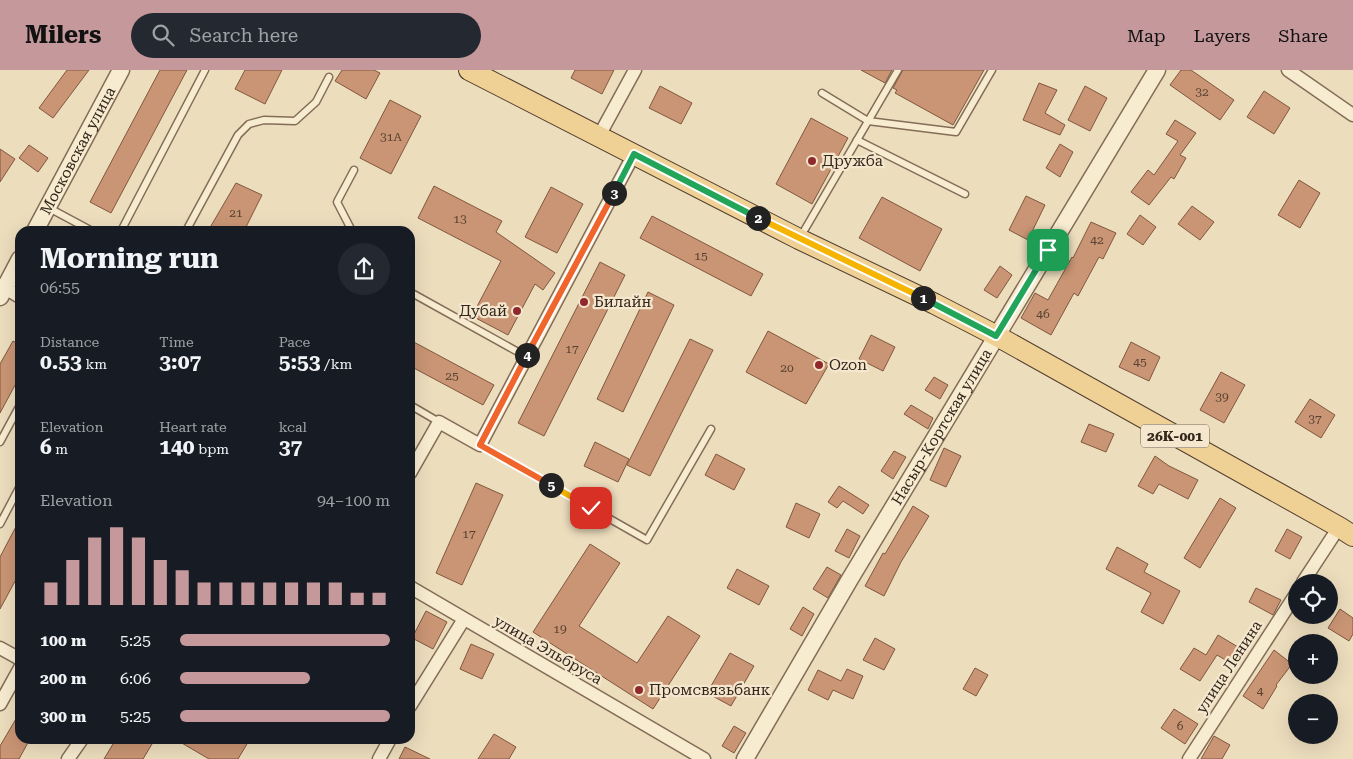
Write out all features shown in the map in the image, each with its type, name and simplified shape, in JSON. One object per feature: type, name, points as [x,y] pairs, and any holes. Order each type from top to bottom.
[{"type":"main road","name":"26К-001","points":[[469,70],[799,239],[935,304],[996,336],[1346,532]]},
{"type":"street","name":"Московская улица","points":[[38,226],[120,70]]},
{"type":"street","points":[[599,136],[635,70]]},
{"type":"street","name":"Насыр-Кортская улица","points":[[745,759],[850,579],[1157,70]]},
{"type":"street","points":[[1288,70],[1353,115]]},
{"type":"street","points":[[415,464],[438,422],[480,445],[634,154]]},
{"type":"street","points":[[15,268],[2,290],[15,295]]},
{"type":"street","points":[[1310,574],[1346,532]]},
{"type":"street","name":"улица Эльбруса","points":[[415,590],[704,759]]},
{"type":"street","name":"улица Ленина","points":[[1189,759],[1288,606]]},
{"type":"street","points":[[415,698],[464,619]]},
{"type":"street","points":[[0,648],[15,656]]},
{"type":"street","points":[[0,704],[15,677]]},
{"type":"street","points":[[68,759],[78,744]]},
{"type":"street","points":[[379,759],[387,744]]},
{"type":"lane","points":[[124,226],[205,70]]},
{"type":"lane","points":[[799,239],[898,70]]},
{"type":"lane","points":[[822,93],[868,121],[956,132],[992,70]]},
{"type":"lane","points":[[189,226],[238,135],[249,124],[264,120],[295,121],[316,102],[329,77]]},
{"type":"lane","points":[[857,140],[965,194]]},
{"type":"lane","points":[[349,226],[337,202],[354,170]]},
{"type":"lane","points":[[48,207],[83,226]]},
{"type":"lane","points":[[415,295],[527,356]]},
{"type":"lane","points":[[415,408],[438,422]]},
{"type":"lane","points":[[0,442],[15,414]]},
{"type":"lane","points":[[480,445],[647,540],[711,429]]},
{"type":"lane","points":[[0,524],[15,496]]},
{"type":"building","points":[[67,70],[89,70],[53,118],[39,108]]},
{"type":"building","points":[[160,70],[187,70],[111,213],[90,202]]},
{"type":"building","points":[[245,70],[282,70],[265,104],[235,89]]},
{"type":"building","points":[[342,70],[374,70],[380,73],[366,99],[335,81]]},
{"type":"building","points":[[575,70],[614,70],[602,94],[571,78]]},
{"type":"building","points":[[861,70],[892,70],[885,83]]},
{"type":"building","points":[[903,70],[984,70],[953,125],[895,93],[897,90],[893,88]]},
{"type":"building","points":[[1181,70],[1191,70],[1234,100],[1220,120],[1170,85]]},
{"type":"building","points":[[1039,83],[1057,90],[1045,113],[1065,125],[1060,135],[1023,120]]},
{"type":"building","points":[[660,86],[692,103],[681,124],[649,108]]},
{"type":"building","points":[[1085,86],[1107,98],[1090,131],[1068,120]]},
{"type":"building","points":[[1264,91],[1290,108],[1274,134],[1247,117]]},
{"type":"building","points":[[390,100],[421,116],[391,174],[360,158]]},
{"type":"building","name":"Дружба","points":[[811,118],[848,138],[812,204],[776,184]]},
{"type":"building","points":[[1175,120],[1196,133],[1180,155],[1186,158],[1174,179],[1171,177],[1149,205],[1131,192],[1148,170],[1154,175],[1178,141],[1166,134]]},
{"type":"building","points":[[1060,144],[1073,152],[1060,177],[1046,168]]},
{"type":"building","points":[[29,145],[48,158],[38,172],[19,158]]},
{"type":"building","points":[[0,149],[15,159],[0,182]]},
{"type":"building","points":[[1299,180],[1320,193],[1300,228],[1278,215]]},
{"type":"building","points":[[236,183],[262,195],[246,226],[211,226]]},
{"type":"building","points":[[434,186],[502,221],[496,232],[555,273],[543,290],[535,284],[508,335],[472,316],[501,261],[418,218]]},
{"type":"building","points":[[551,187],[583,204],[557,253],[525,237]]},
{"type":"building","points":[[1026,196],[1045,205],[1028,240],[1009,230]]},
{"type":"building","points":[[882,197],[942,229],[920,271],[859,238]]},
{"type":"building","points":[[1192,206],[1214,222],[1200,240],[1178,224]]},
{"type":"building","points":[[1140,215],[1156,227],[1143,245],[1127,234]]},
{"type":"building","points":[[652,216],[763,274],[751,296],[640,238]]},
{"type":"building","points":[[1091,222],[1116,233],[1103,259],[1099,257],[1078,296],[1074,293],[1051,335],[1021,318],[1035,293],[1048,300],[1073,258]]},
{"type":"building","points":[[600,262],[625,275],[544,436],[518,423]]},
{"type":"building","points":[[1000,266],[1012,275],[997,298],[984,290]]},
{"type":"building","points":[[648,292],[674,305],[623,412],[597,399]]},
{"type":"building","points":[[768,331],[829,364],[806,404],[746,372]]},
{"type":"building","points":[[871,335],[895,347],[883,371],[859,359]]},
{"type":"building","points":[[690,339],[713,350],[650,476],[627,465]]},
{"type":"building","points":[[13,341],[15,342],[15,385],[0,413],[0,364]]},
{"type":"building","points":[[1131,342],[1160,357],[1149,381],[1119,367]]},
{"type":"building","points":[[415,343],[494,385],[483,405],[415,369]]},
{"type":"building","points":[[1221,372],[1245,385],[1224,423],[1200,410]]},
{"type":"building","points":[[934,377],[948,385],[940,399],[925,390]]},
{"type":"building","points":[[1310,399],[1335,415],[1321,438],[1295,422]]},
{"type":"building","points":[[911,405],[933,418],[928,429],[904,414]]},
{"type":"building","points":[[1089,424],[1114,434],[1106,452],[1081,442]]},
{"type":"building","points":[[595,442],[629,459],[618,482],[584,466]]},
{"type":"building","points":[[944,448],[961,456],[946,487],[930,480]]},
{"type":"building","points":[[894,451],[906,457],[893,479],[881,471]]},
{"type":"building","points":[[716,454],[745,469],[734,490],[705,475]]},
{"type":"building","points":[[1155,456],[1169,466],[1198,480],[1188,499],[1159,484],[1153,494],[1138,486]]},
{"type":"building","points":[[476,483],[503,495],[462,585],[436,573]]},
{"type":"building","points":[[839,486],[869,505],[863,514],[843,501],[837,508],[828,502]]},
{"type":"building","points":[[1220,498],[1236,508],[1200,568],[1184,558]]},
{"type":"building","points":[[796,503],[820,514],[809,538],[786,527]]},
{"type":"building","points":[[913,506],[929,516],[901,562],[884,596],[865,586],[883,553],[885,554]]},
{"type":"building","points":[[15,528],[15,581],[0,609],[0,557]]},
{"type":"building","points":[[847,529],[860,536],[849,558],[835,551]]},
{"type":"building","points":[[1287,529],[1302,537],[1290,559],[1275,551]]},
{"type":"building","points":[[590,544],[620,563],[579,626],[637,663],[668,616],[700,636],[653,709],[533,632]]},
{"type":"building","points":[[1117,547],[1148,564],[1144,572],[1180,591],[1163,624],[1141,612],[1151,593],[1106,569]]},
{"type":"building","points":[[827,567],[841,575],[828,598],[813,589]]},
{"type":"building","points":[[737,569],[769,586],[759,605],[727,588]]},
{"type":"building","points":[[1256,588],[1281,600],[1273,615],[1249,602]]},
{"type":"building","points":[[803,607],[814,614],[802,636],[790,629]]},
{"type":"building","points":[[1340,609],[1353,618],[1353,634],[1349,641],[1328,628],[1331,624],[1338,624],[1338,612]]},
{"type":"building","points":[[426,611],[447,622],[433,649],[415,640],[415,632]]},
{"type":"building","points":[[1218,635],[1243,650],[1234,665],[1217,655],[1200,681],[1180,669],[1194,648],[1206,655]]},
{"type":"building","points":[[875,638],[895,649],[884,670],[863,660]]},
{"type":"building","points":[[471,644],[494,654],[482,679],[460,669]]},
{"type":"building","points":[[1274,650],[1288,661],[1288,669],[1276,685],[1263,709],[1243,696]]},
{"type":"building","points":[[730,653],[754,666],[731,706],[707,693]]},
{"type":"building","points":[[975,668],[988,675],[976,696],[963,689]]},
{"type":"building","points":[[847,669],[863,676],[853,699],[833,690],[828,700],[808,690],[818,670],[841,681]]},
{"type":"building","points":[[1174,709],[1198,724],[1185,744],[1161,728]]},
{"type":"building","points":[[15,720],[15,744],[27,744],[19,759],[0,759],[0,746]]},
{"type":"building","points":[[734,726],[746,733],[734,753],[722,746]]},
{"type":"building","points":[[494,734],[516,747],[509,759],[478,759]]},
{"type":"building","points":[[1214,736],[1230,745],[1222,759],[1201,759]]},
{"type":"building","points":[[113,744],[152,744],[143,759],[104,759]]},
{"type":"building","points":[[184,744],[247,744],[238,759],[209,759]]},
{"type":"building","points":[[405,747],[430,759],[399,759]]},
{"type":"place","name":"Дружба","points":[[812,161]]},
{"type":"place","name":"Билайн","points":[[584,302]]},
{"type":"place","name":"Дубай","points":[[517,311]]},
{"type":"place","name":"Ozon","points":[[819,365]]},
{"type":"place","name":"Промсвязьбанк","points":[[639,690]]},
{"type":"route","points":[[591,508],[480,445],[634,154],[799,239],[935,304],[996,336],[1048,250]]}]
